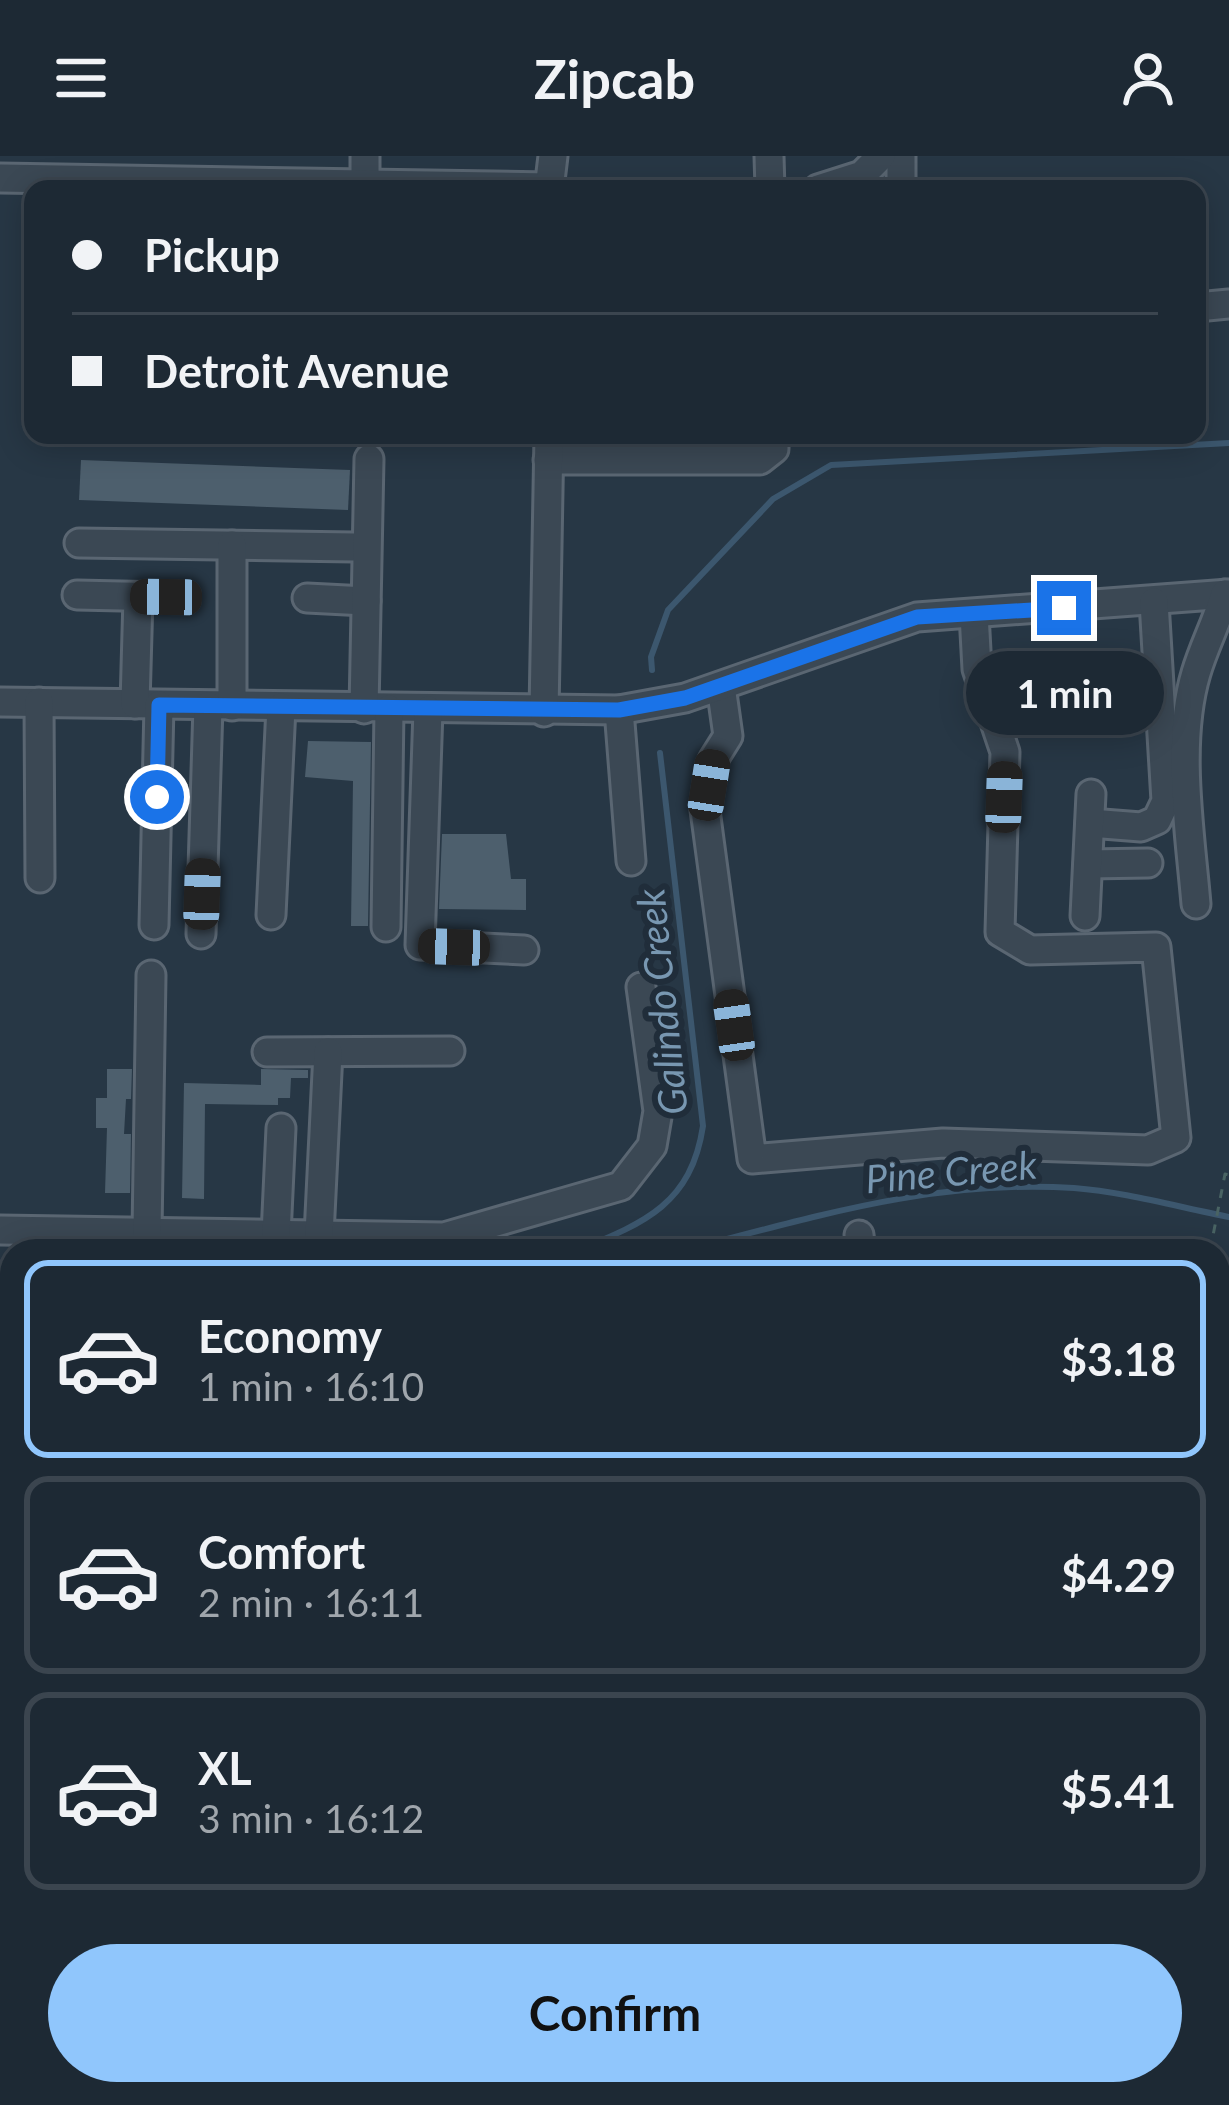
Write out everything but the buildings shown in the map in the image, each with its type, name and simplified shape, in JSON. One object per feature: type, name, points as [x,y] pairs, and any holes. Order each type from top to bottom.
[{"type":"street","points":[[846,180],[862,175],[881,156]]},
{"type":"street","points":[[76,180],[148,168],[218,176],[426,180]]},
{"type":"street","points":[[544,712],[549,448],[760,460],[774,444]]},
{"type":"street","points":[[369,459],[366,601],[386,927]]},
{"type":"street","points":[[80,543],[354,547]]},
{"type":"street","points":[[201,934],[232,545]]},
{"type":"street","points":[[0,716],[0,702],[619,710],[685,698],[917,617],[1227,594],[1196,672],[1188,713],[1185,771],[1196,904]]},
{"type":"street","points":[[77,595],[152,597],[147,705],[154,926]]},
{"type":"street","points":[[307,598],[366,601]]},
{"type":"street","points":[[1085,916],[1090,808],[1141,827],[1157,820],[1166,801],[1154,602]]},
{"type":"street","points":[[721,686],[728,736],[713,760],[705,810],[752,1159],[944,1143],[1148,1150],[1176,1138],[1156,946],[1030,950],[1000,932],[1005,752],[977,669],[974,614]]},
{"type":"street","points":[[39,703],[40,878]]},
{"type":"street","points":[[271,915],[281,707]]},
{"type":"street","points":[[428,710],[420,945],[524,950]]},
{"type":"street","points":[[619,710],[632,860]]},
{"type":"street","points":[[1088,864],[1148,863]]},
{"type":"street","points":[[146,1232],[151,975]]},
{"type":"street","points":[[0,1230],[444,1237],[621,1186],[652,1145],[658,1111],[640,987]]},
{"type":"street","points":[[267,1052],[450,1051]]},
{"type":"street","points":[[319,1235],[328,1052]]},
{"type":"street","points":[[277,1234],[281,1128]]},
{"type":"path","points":[[1212,1239],[1225,1174],[1229,1175]]},
{"type":"waterway","name":"Galindo Creek","points":[[652,670],[651,657],[668,610],[773,499],[831,465],[1229,443]]},
{"type":"waterway","name":"Galindo Creek","points":[[604,1239],[643,1220],[675,1193],[688,1175],[703,1126],[660,753]]},
{"type":"waterway","name":"Pine Creek","points":[[728,1239],[875,1203],[972,1189],[1093,1190],[1229,1217]]},
{"type":"route","points":[[157,797],[159,705],[619,710],[685,698],[917,617],[1064,608]]}]
